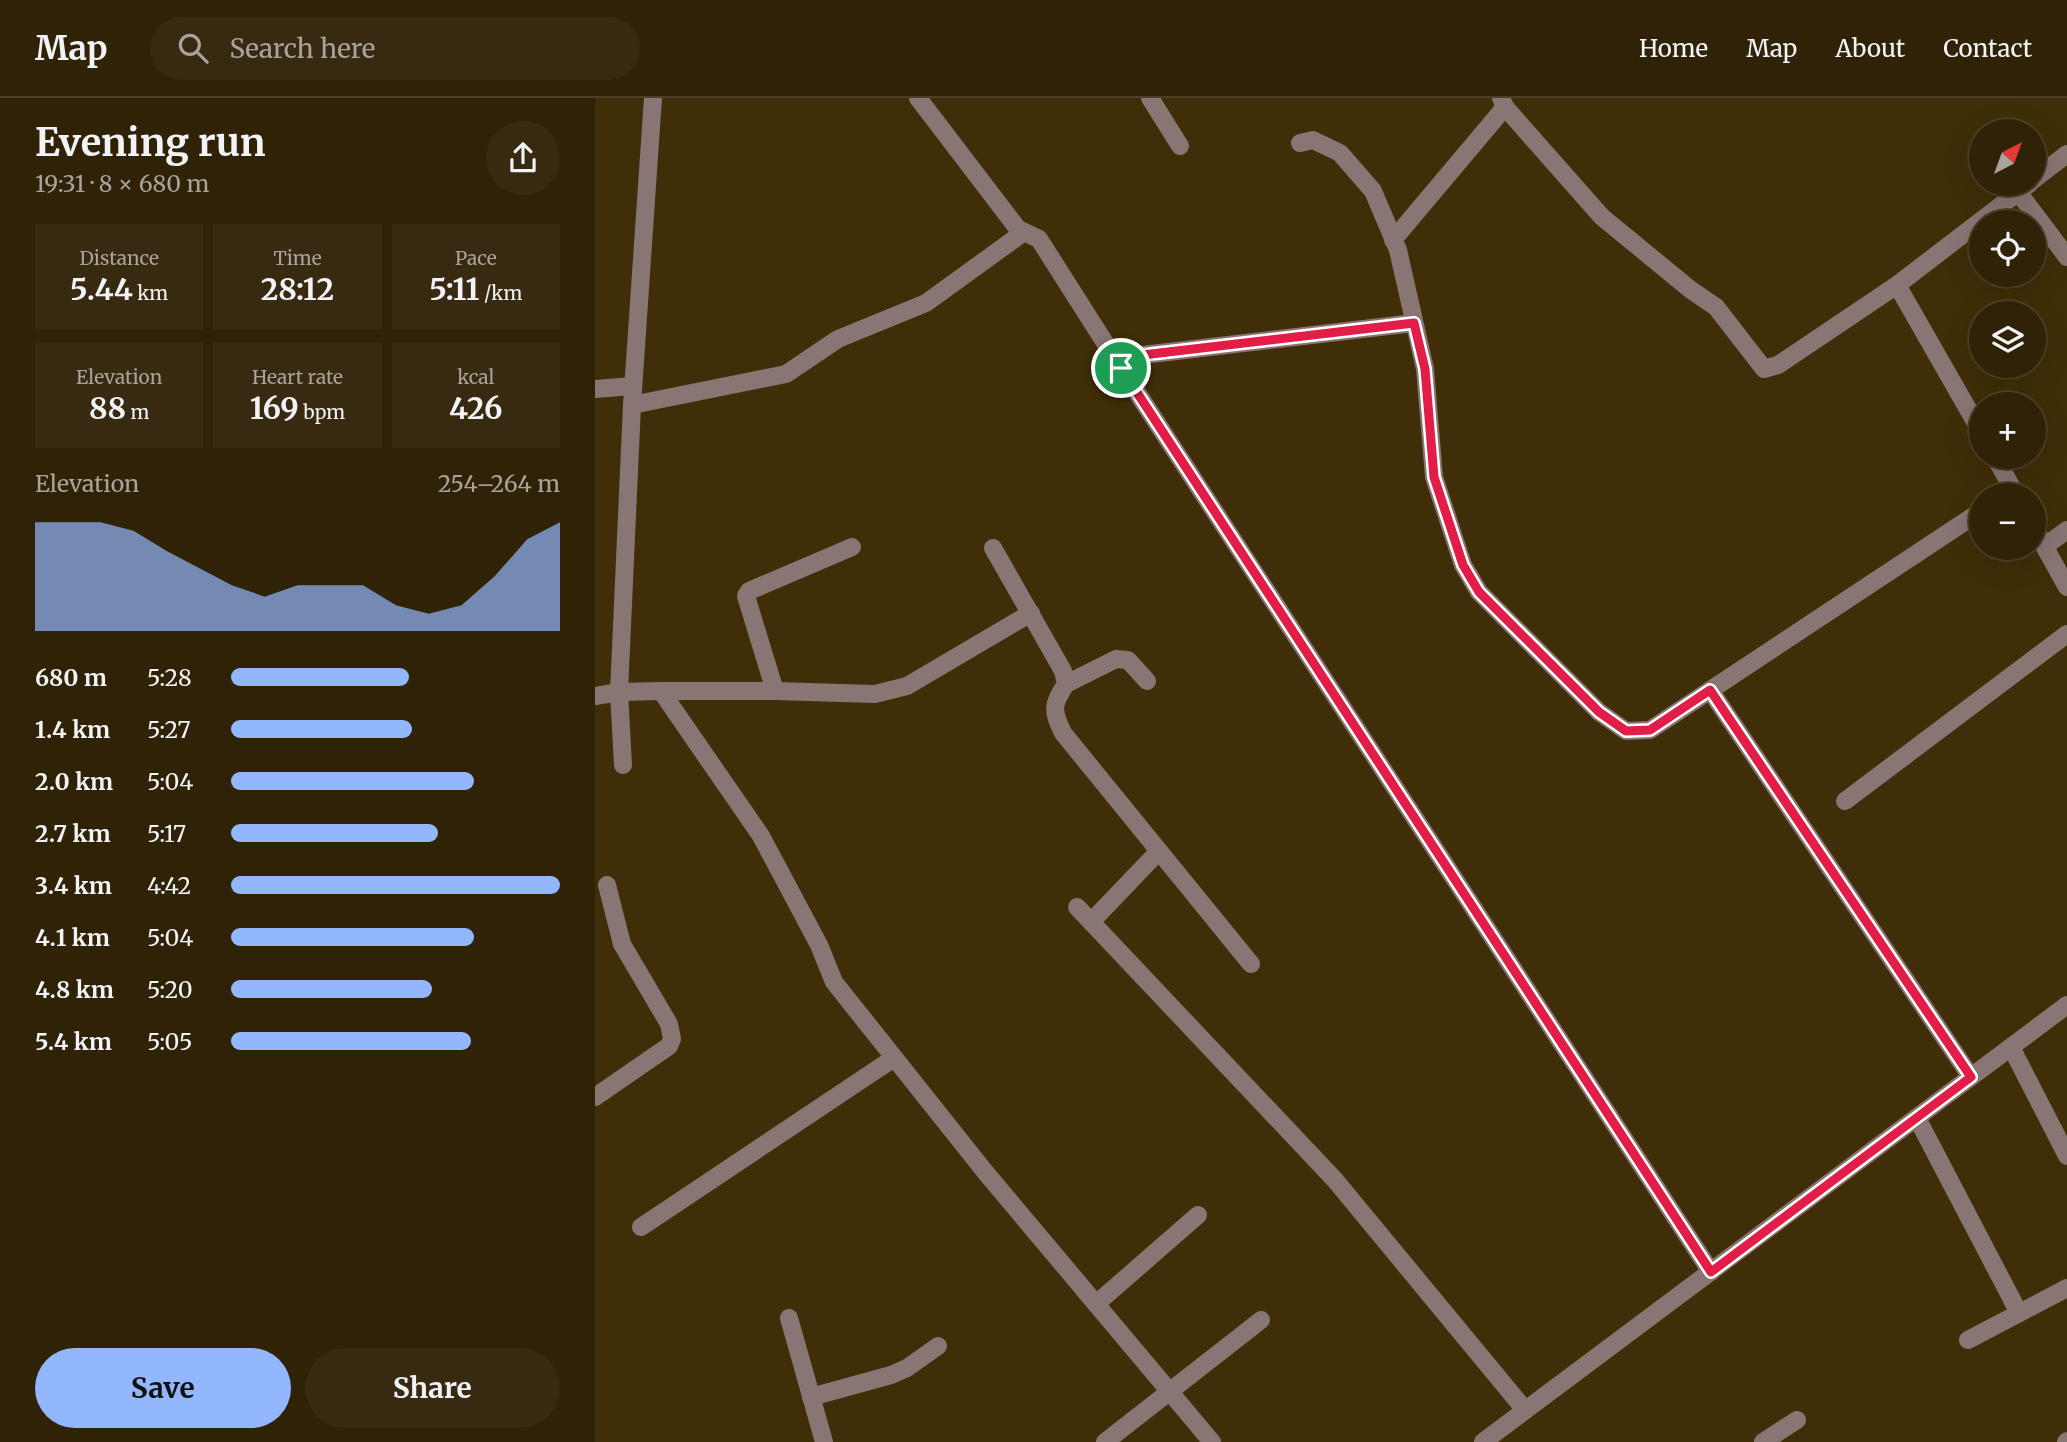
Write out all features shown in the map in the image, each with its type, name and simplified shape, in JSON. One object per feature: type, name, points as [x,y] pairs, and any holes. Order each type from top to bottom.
[{"type":"street","points":[[623,765],[619,692],[633,386],[653,98]]},
{"type":"street","points":[[918,98],[1018,229],[1039,239],[1711,1272]]},
{"type":"street","points":[[1150,98],[1180,146]]},
{"type":"street","points":[[1393,240],[1503,102],[1602,217],[1691,290],[1716,307],[1764,369],[1778,365],[1898,285],[2013,196]]},
{"type":"street","points":[[1300,143],[1313,140],[1340,153],[1373,191],[1393,240],[1425,369],[1434,477],[1463,565],[1479,592],[1599,712],[1626,731],[1650,730],[1969,519]]},
{"type":"street","points":[[2046,170],[2067,154]]},
{"type":"street","points":[[2028,196],[2067,257]]},
{"type":"street","points":[[632,405],[786,374],[838,339],[926,303],[1024,232]]},
{"type":"street","points":[[1898,285],[1969,411]]},
{"type":"street","points":[[1121,368],[1126,359],[1134,356],[1414,323]]},
{"type":"street","points":[[595,388],[633,386]]},
{"type":"street","points":[[2046,545],[2067,530]]},
{"type":"street","points":[[775,691],[746,596],[749,591],[852,547]]},
{"type":"street","points":[[993,548],[1063,671],[1066,684]]},
{"type":"street","points":[[2046,548],[2067,587]]},
{"type":"street","points":[[595,696],[619,692],[661,691],[875,694],[907,685],[1031,612]]},
{"type":"street","points":[[1845,801],[2067,634]]},
{"type":"street","points":[[1147,681],[1128,660],[1116,659],[1066,684],[1055,701],[1054,716],[1063,733],[1251,964]]},
{"type":"street","points":[[1710,690],[1971,1077]]},
{"type":"street","points":[[661,691],[761,836],[819,946],[834,982],[986,1173],[1212,1442]]},
{"type":"street","points":[[1091,922],[1159,851]]},
{"type":"street","points":[[595,1097],[669,1046],[672,1039],[669,1024],[622,944],[607,885]]},
{"type":"street","points":[[1077,907],[1335,1180],[1525,1410]]},
{"type":"street","points":[[1483,1442],[2067,1005]]},
{"type":"street","points":[[2011,1047],[2067,1156]]},
{"type":"street","points":[[641,1227],[894,1058]]},
{"type":"street","points":[[1916,1118],[2019,1313]]},
{"type":"street","points":[[1096,1304],[1198,1215]]},
{"type":"street","points":[[1968,1340],[2067,1288]]},
{"type":"street","points":[[789,1318],[824,1442]]},
{"type":"street","points":[[1105,1442],[1261,1320]]},
{"type":"street","points":[[811,1397],[907,1368],[938,1346]]},
{"type":"street","points":[[1763,1442],[1797,1420]]},
{"type":"route","points":[[1414,323],[1425,369],[1434,477],[1463,565],[1479,592],[1599,712],[1626,731],[1650,730],[1710,690],[1971,1077],[1711,1272],[1121,368],[1126,359],[1134,356],[1414,323]]}]
